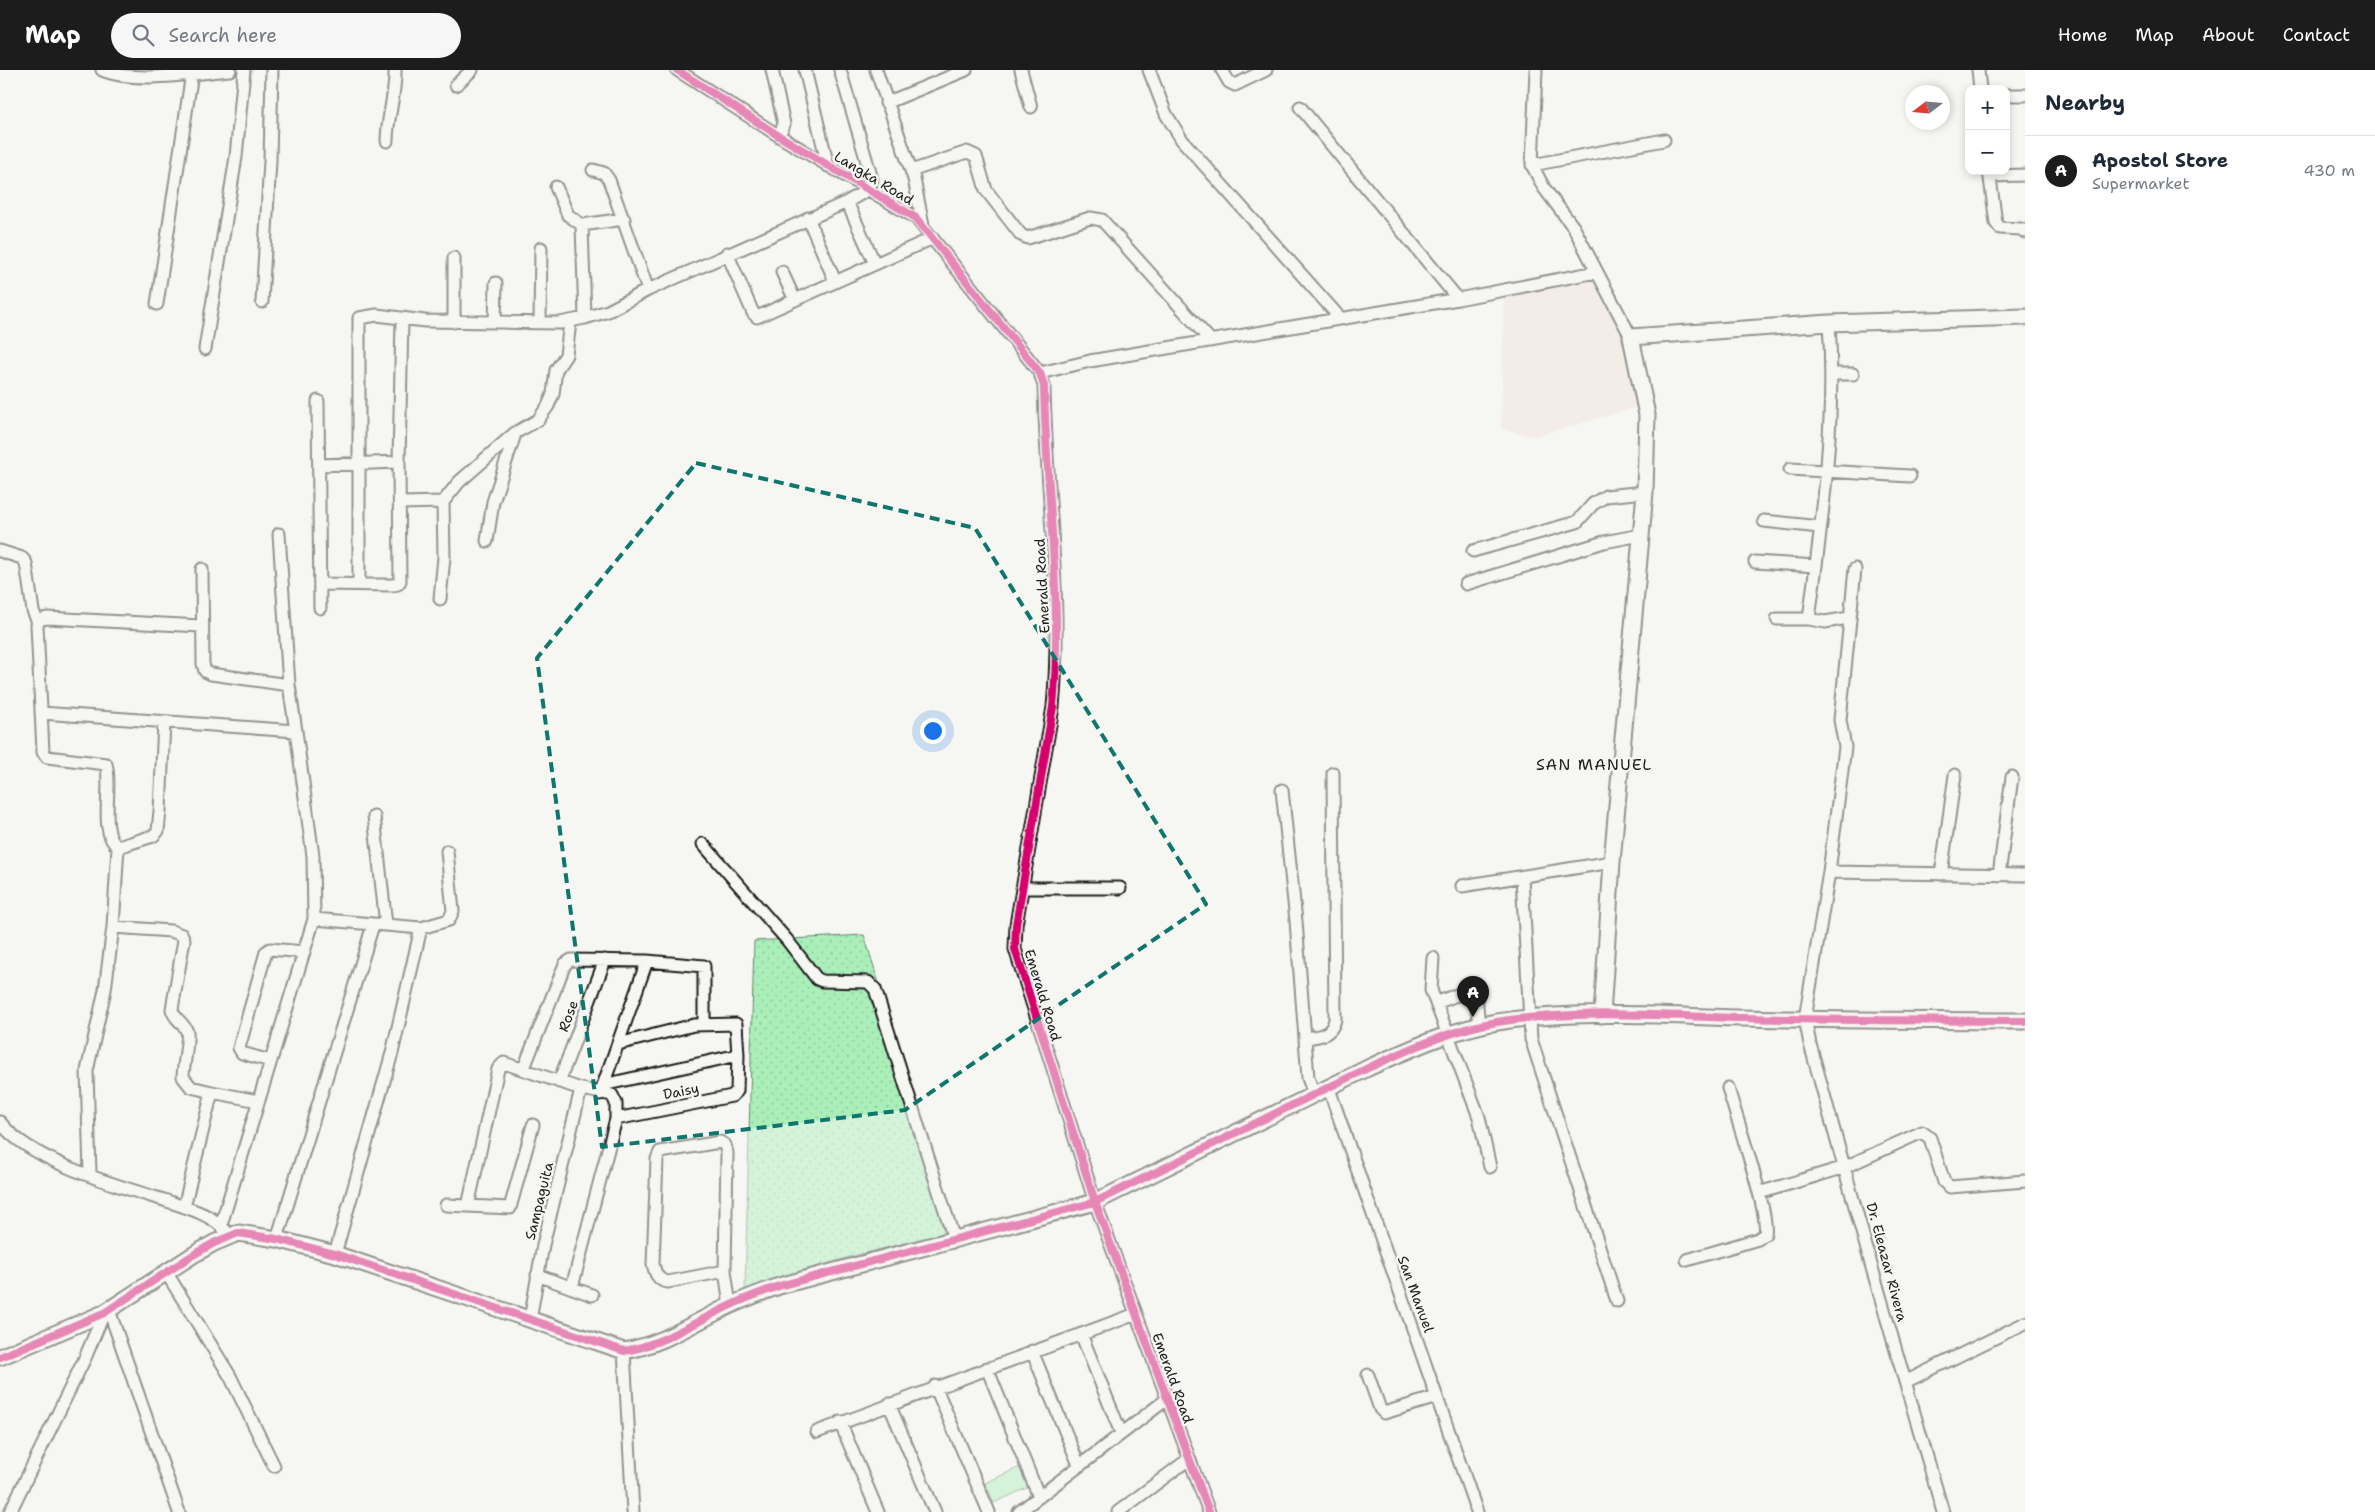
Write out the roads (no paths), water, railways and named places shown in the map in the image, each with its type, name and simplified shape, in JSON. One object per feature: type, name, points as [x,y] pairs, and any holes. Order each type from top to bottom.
[{"type":"street","points":[[102,70],[131,77],[230,70]]},
{"type":"street","points":[[205,349],[236,157],[244,70]]},
{"type":"street","points":[[262,302],[270,161],[272,70]]},
{"type":"street","points":[[387,141],[387,123],[396,82],[395,70]]},
{"type":"street","points":[[456,85],[472,70]]},
{"type":"street","name":"Langka Road","points":[[678,70],[779,136],[910,214],[923,225],[1040,373]]},
{"type":"street","points":[[805,70],[828,166]]},
{"type":"street","points":[[359,584],[358,321],[362,316],[377,315],[402,320],[454,322],[570,322],[608,311],[726,253],[847,202],[869,189],[872,178],[840,70]]},
{"type":"street","points":[[876,70],[911,171],[923,225]]},
{"type":"street","points":[[886,103],[966,70]]},
{"type":"street","points":[[1021,70],[1031,107]]},
{"type":"street","points":[[1149,70],[1166,114],[1182,140],[1341,319]]},
{"type":"street","points":[[1222,70],[1229,82],[1234,85],[1265,70]]},
{"type":"street","points":[[1536,70],[1532,165],[1544,188],[1574,228],[1631,337],[1647,415],[1645,492],[1612,862],[1602,1015]]},
{"type":"street","points":[[1978,70],[1980,85]]},
{"type":"street","points":[[769,72],[784,124],[779,136]]},
{"type":"street","points":[[157,304],[192,73]]},
{"type":"street","points":[[2010,95],[2025,94]]},
{"type":"street","points":[[1300,107],[1458,299]]},
{"type":"street","points":[[1532,165],[1664,140]]},
{"type":"street","points":[[911,171],[966,152],[976,156],[986,190],[1021,235],[1028,238],[1090,218],[1102,220],[1211,341]]},
{"type":"street","points":[[593,170],[600,171],[607,176],[648,290]]},
{"type":"street","points":[[1990,175],[1998,226],[2004,229],[2021,229],[2025,232]]},
{"type":"street","points":[[2010,175],[2025,175]]},
{"type":"street","points":[[556,187],[568,215],[582,225],[624,219]]},
{"type":"street","points":[[847,202],[875,264]]},
{"type":"street","points":[[808,218],[836,281]]},
{"type":"street","points":[[582,225],[585,318]]},
{"type":"street","points":[[726,253],[754,316],[760,316],[794,298],[933,238]]},
{"type":"street","points":[[540,322],[541,248]]},
{"type":"street","points":[[454,258],[454,322]]},
{"type":"street","points":[[782,272],[794,298]]},
{"type":"street","points":[[1040,373],[1090,361],[1458,299],[1596,272]]},
{"type":"street","points":[[495,322],[496,283]]},
{"type":"street","points":[[1631,337],[1829,323],[2025,317]]},
{"type":"street","points":[[320,584],[398,584],[402,320]]},
{"type":"street","points":[[440,599],[444,556],[443,502],[459,482],[515,433],[538,420],[551,400],[556,370],[566,355],[570,322]]},
{"type":"street","points":[[1810,619],[1827,470],[1832,374],[1829,323]]},
{"type":"street","name":"Emerald Road","points":[[1040,373],[1044,386],[1055,591],[1056,671],[1053,707],[1014,934],[1016,949],[1095,1202],[1209,1512]]},
{"type":"street","points":[[1832,374],[1853,374]]},
{"type":"street","points":[[318,401],[320,608]]},
{"type":"street","points":[[488,540],[493,502],[515,433]]},
{"type":"street","points":[[319,465],[360,465],[399,462]]},
{"type":"street","points":[[1790,469],[1910,476]]},
{"type":"street","points":[[1473,551],[1577,522],[1593,504],[1606,496],[1645,492]]},
{"type":"street","points":[[400,503],[443,502]]},
{"type":"street","points":[[1764,521],[1820,527]]},
{"type":"street","points":[[0,1357],[61,1333],[106,1312],[225,1230],[258,1101],[314,918],[313,856],[289,685],[279,534]]},
{"type":"street","points":[[1466,584],[1604,542],[1641,535]]},
{"type":"street","points":[[0,551],[22,558],[26,562],[33,610],[38,622],[44,755],[106,764],[108,827],[118,847],[113,927],[105,990],[87,1071],[90,1174]]},
{"type":"street","points":[[1755,562],[1816,566]]},
{"type":"street","points":[[202,569],[201,626],[205,671],[211,674],[289,685]]},
{"type":"street","points":[[1805,1020],[1829,872],[1845,747],[1840,720],[1855,569]]},
{"type":"street","points":[[38,622],[47,618],[201,626]]},
{"type":"street","points":[[1777,619],[1810,619],[1825,622],[1849,618]]},
{"type":"street","points":[[41,713],[296,731]]},
{"type":"street","points":[[118,847],[153,836],[158,831],[164,722]]},
{"type":"street","points":[[1306,1038],[1327,1033],[1333,1026],[1334,1020],[1333,773]]},
{"type":"street","points":[[1941,874],[1955,775]]},
{"type":"street","points":[[1999,875],[2012,777]]},
{"type":"street","points":[[1282,790],[1296,921],[1308,1078],[1314,1094]]},
{"type":"street","points":[[374,816],[386,925]]},
{"type":"street","points":[[703,844],[788,940],[817,979],[822,981],[868,982],[875,989],[954,1239]]},
{"type":"street","points":[[314,918],[421,928],[444,922],[452,916],[447,851]]},
{"type":"street","points":[[1462,886],[1612,862]]},
{"type":"street","points":[[1829,872],[2025,875]]},
{"type":"street","points":[[1522,877],[1529,1018],[1534,1049],[1617,1301]]},
{"type":"street","points":[[1022,888],[1120,888]]},
{"type":"street","points":[[277,1239],[373,925]]},
{"type":"street","points":[[113,927],[171,930],[182,935],[184,940],[172,1009],[173,1015],[184,1026],[188,1036],[183,1078],[191,1087],[258,1101]]},
{"type":"street","points":[[336,1254],[392,1053],[421,928]]},
{"type":"street","points":[[270,1062],[242,1053],[239,1048],[266,952],[270,949],[304,952]]},
{"type":"street","points":[[1433,958],[1430,984],[1479,1117],[1490,1167]]},
{"type":"street","points":[[524,1068],[565,964],[571,960],[647,961],[704,966],[704,1024]]},
{"type":"street","name":"Rose","points":[[559,1082],[605,960]]},
{"type":"street","points":[[602,1089],[647,961]]},
{"type":"street","points":[[1436,1003],[1467,991],[1473,991],[1476,996],[1479,1026]]},
{"type":"street","points":[[0,1122],[25,1145],[46,1158],[184,1207],[225,1230],[277,1239],[336,1254],[624,1351],[640,1349],[662,1340],[730,1305],[779,1286],[1095,1202],[1328,1086],[1414,1047],[1479,1026],[1529,1018],[1602,1015],[1805,1020],[2025,1021]]},
{"type":"street","name":"Dr. Eleazar Rivera","points":[[1805,1020],[1810,1044],[1943,1512]]},
{"type":"street","name":"Daisy","points":[[616,1119],[735,1094],[738,1055],[736,1024],[704,1024],[618,1044]]},
{"type":"street","points":[[468,1206],[498,1069],[504,1063],[524,1068],[582,1089],[602,1089],[738,1055]]},
{"type":"street","name":"San Manuel","points":[[1328,1086],[1477,1512]]},
{"type":"street","points":[[1687,1260],[1758,1238],[1765,1234],[1766,1224],[1759,1193],[1728,1088]]},
{"type":"street","name":"Sampaguita","points":[[530,1320],[537,1276],[582,1089]]},
{"type":"street","points":[[572,1287],[616,1119],[614,1096],[602,1089]]},
{"type":"street","points":[[184,1207],[212,1092]]},
{"type":"street","points":[[446,1205],[510,1208],[533,1124]]},
{"type":"street","points":[[1759,1193],[1845,1167],[1922,1132],[1930,1138],[1944,1182],[1950,1187],[2025,1181]]},
{"type":"street","points":[[725,1270],[668,1282],[660,1280],[657,1276],[653,1264],[657,1159],[660,1152],[720,1142],[725,1145],[727,1153],[725,1270],[730,1305]]},
{"type":"street","points":[[166,1272],[230,1376],[274,1466]]},
{"type":"street","points":[[537,1276],[592,1295]]},
{"type":"street","points":[[10,1512],[106,1312]]},
{"type":"street","points":[[106,1312],[178,1512]]},
{"type":"street","points":[[816,1432],[935,1386],[1136,1314]]},
{"type":"street","points":[[1905,1382],[2025,1323]]},
{"type":"street","points":[[1081,1334],[1120,1433]]},
{"type":"street","points":[[624,1351],[633,1512]]},
{"type":"street","points":[[1032,1351],[1080,1465]]},
{"type":"street","points":[[987,1368],[1039,1497]]},
{"type":"street","points":[[1368,1375],[1380,1409],[1384,1413],[1437,1397]]},
{"type":"street","points":[[935,1386],[989,1512]]},
{"type":"street","points":[[1019,1512],[1167,1399]]},
{"type":"street","points":[[889,1404],[935,1512]]},
{"type":"street","points":[[840,1422],[878,1512]]},
{"type":"street","points":[[1118,1512],[1189,1459]]},
{"type":"place","name":"Apostol Store","points":[[1473,1017]]},
{"type":"district","name":"SAN MANUEL","points":[[1594,764]]}]
